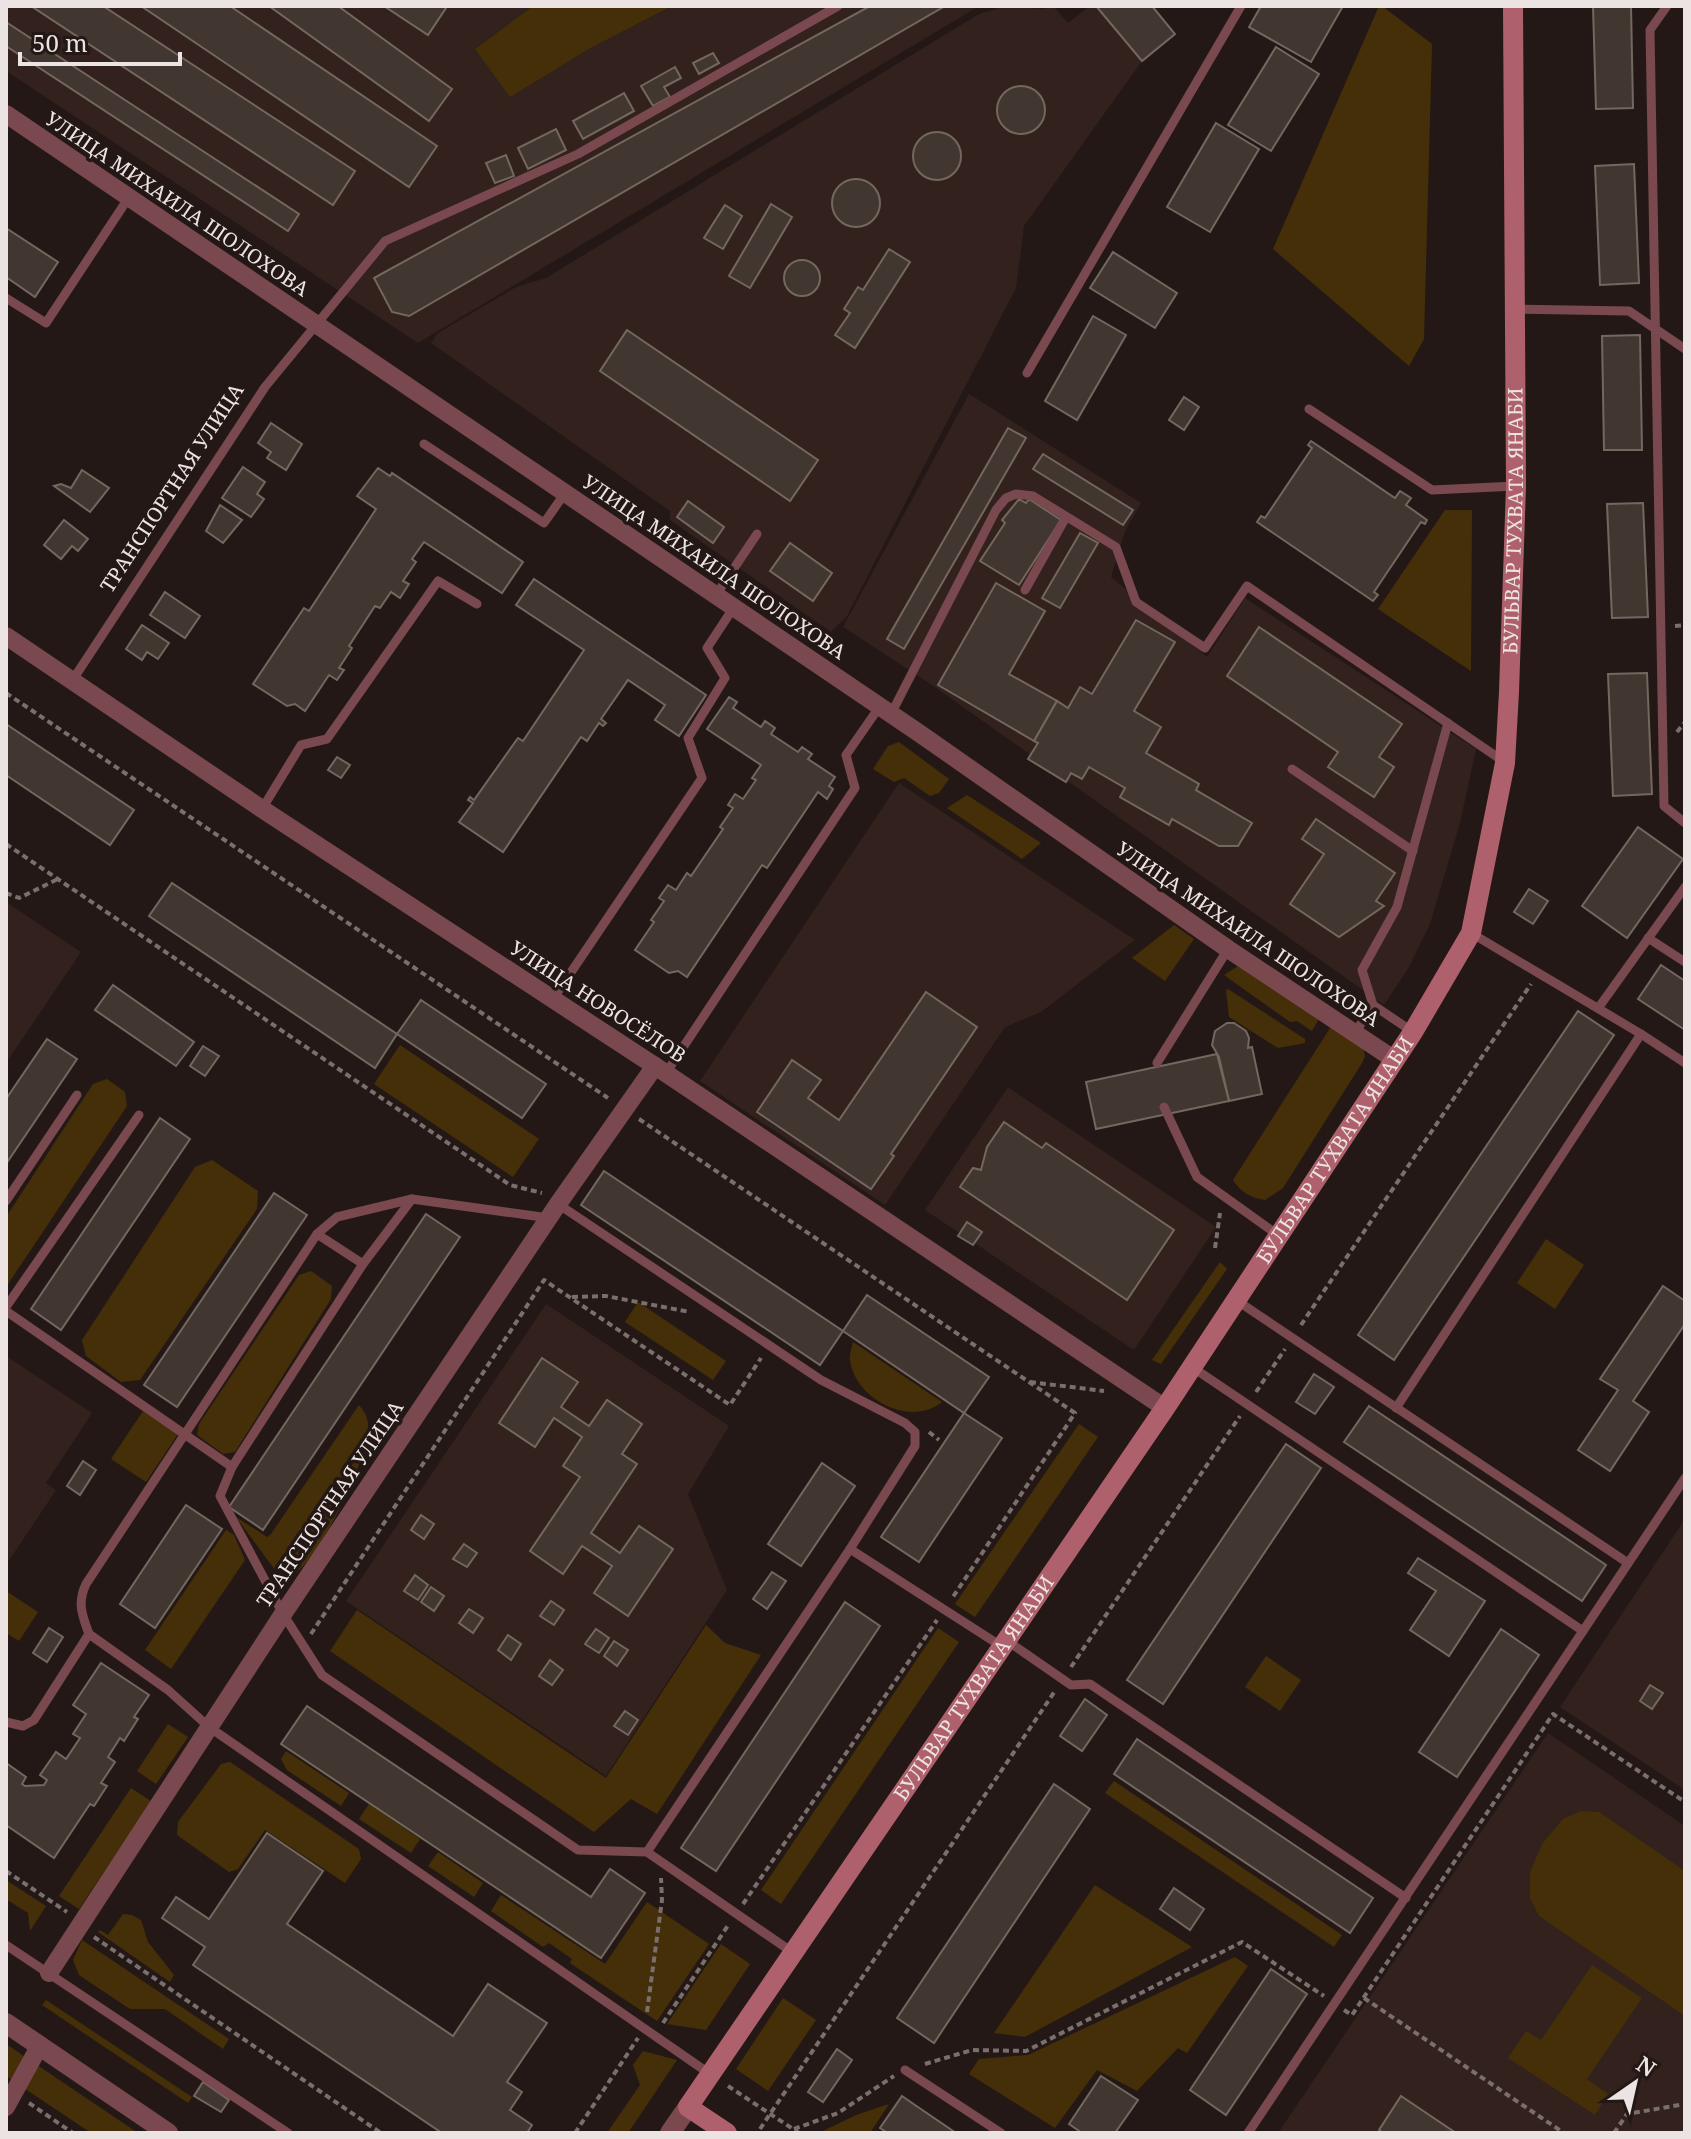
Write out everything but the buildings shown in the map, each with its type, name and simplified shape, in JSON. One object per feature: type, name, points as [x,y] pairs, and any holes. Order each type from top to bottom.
[{"type":"main road","name":"БУЛЬВАР ТУХВАТА ЯНАБИ","points":[[688,2107],[1165,1408],[1395,1060],[1471,933],[1505,763],[1516,486],[1513,6]]},
{"type":"main road","points":[[688,2107],[727,2133]]},
{"type":"street","name":"УЛИЦА МИХАИЛА ШОЛОХОВА","points":[[6,114],[1395,1060]]},
{"type":"street","name":"УЛИЦА НОВОСЁЛОВ","points":[[6,636],[1165,1408]]},
{"type":"street","name":"ТРАНСПОРТНАЯ УЛИЦА","points":[[49,1973],[283,1614],[556,1206],[625,1109],[660,1069]]},
{"type":"street","points":[[6,2023],[168,2133]]},
{"type":"street","points":[[10,2100],[40,2045]]},
{"type":"street","name":"БУЛЬВАР ТУХВАТА ЯНАБИ","points":[[670,2133],[688,2107]]},
{"type":"lane","name":"ТРАНСПОРТНАЯ УЛИЦА","points":[[72,681],[265,387],[385,241],[578,154],[838,6]]},
{"type":"lane","points":[[1027,373],[1241,6]]},
{"type":"lane","points":[[1667,6],[1650,30],[1664,806],[1685,823]]},
{"type":"lane","points":[[6,298],[46,323],[129,197]]},
{"type":"lane","points":[[1515,309],[1629,311],[1685,349]]},
{"type":"lane","points":[[1309,409],[1432,490],[1516,486]]},
{"type":"lane","points":[[424,444],[544,523],[565,493]]},
{"type":"lane","points":[[660,1069],[855,788],[846,755],[885,710],[996,510],[1006,498],[1016,494],[1033,496],[1116,547],[1136,602],[1205,648],[1247,586],[1505,763]]},
{"type":"lane","points":[[1025,590],[1066,517]]},
{"type":"lane","points":[[716,595],[757,534]]},
{"type":"lane","points":[[262,809],[301,745],[327,739],[438,581],[477,604]]},
{"type":"lane","points":[[553,999],[702,778],[688,738],[725,678],[707,648],[734,607]]},
{"type":"lane","points":[[1413,1032],[1373,1005],[1362,970],[1397,907],[1448,723]]},
{"type":"lane","points":[[1292,769],[1413,851]]},
{"type":"lane","points":[[1599,1007],[1685,887]]},
{"type":"lane","points":[[1471,933],[1599,1007],[1685,1063]]},
{"type":"lane","points":[[1648,938],[1685,962]]},
{"type":"lane","points":[[1157,1063],[1228,949]]},
{"type":"lane","points":[[1355,1033],[1373,1005]]},
{"type":"lane","points":[[1396,1408],[1641,1034]]},
{"type":"lane","points":[[6,1201],[77,1095]]},
{"type":"lane","points":[[1164,1107],[1197,1177],[1279,1235]]},
{"type":"lane","points":[[139,1115],[6,1309],[232,1467]]},
{"type":"lane","points":[[412,1199],[363,1264],[232,1467],[220,1496],[283,1614],[322,1675],[578,1850],[647,1852],[792,1952]]},
{"type":"lane","points":[[647,1852],[850,1549],[915,1446],[915,1432],[905,1423],[821,1380],[556,1206],[412,1199],[337,1217],[317,1234],[184,1433],[80,1597],[80,1609],[89,1634],[168,1690],[209,1727],[710,2074]]},
{"type":"lane","points":[[317,1234],[363,1264]]},
{"type":"lane","points":[[1236,1300],[1628,1563]]},
{"type":"lane","points":[[1192,1367],[1583,1631]]},
{"type":"lane","points":[[1248,2133],[1685,1478]]},
{"type":"lane","points":[[850,1549],[944,1610],[1062,1680],[1071,1685],[1090,1684],[1406,1898]]},
{"type":"lane","points":[[6,1722],[23,1726],[34,1720],[89,1634]]},
{"type":"lane","points":[[6,1945],[288,2133]]},
{"type":"lane","points":[[905,2070],[1001,2133]]},
{"type":"path","points":[[6,693],[1075,1413],[655,2036]]},
{"type":"path","points":[[6,844],[510,1185],[556,1206]]},
{"type":"path","points":[[6,893],[19,898],[58,879]]},
{"type":"path","points":[[760,2129],[1539,973]]},
{"type":"path","points":[[303,1646],[544,1280],[730,1405],[769,1346]]},
{"type":"path","points":[[570,1297],[606,1296],[728,1318]]},
{"type":"path","points":[[1029,1382],[1117,1392]]},
{"type":"path","points":[[710,2074],[797,2131],[838,2113],[905,2070],[972,2050],[1026,2051],[1242,1942],[1352,2015],[1553,1714],[1685,1802]]},
{"type":"path","points":[[6,1871],[74,1916],[100,1942],[381,2133]]},
{"type":"path","points":[[575,2133],[645,2028],[662,1900],[660,1876]]},
{"type":"path","points":[[1363,1998],[1564,2133]]},
{"type":"path","points":[[10,2100],[73,2133]]},
{"type":"path","points":[[1614,2133],[1627,2114],[1685,2104]]},
{"type":"shaded area","points":[[6,6],[533,6],[475,49],[587,50],[672,6],[979,6],[418,343],[6,71]]},
{"type":"shaded area","points":[[533,6],[672,6],[587,50],[510,97],[475,49]]},
{"type":"shaded area","points":[[1006,6],[1043,9],[1053,6],[1068,23],[1090,6],[1096,6],[1142,61],[1024,226],[1016,288],[847,616],[831,632],[670,520],[670,511],[431,343],[438,333],[516,287],[546,278],[979,14]]},
{"type":"shaded area","points":[[1379,6],[1432,44],[1424,339],[1409,366],[1273,249]]},
{"type":"shaded area","points":[[969,394],[1141,503],[1125,531],[1111,577],[1207,657],[1245,598],[1476,749],[1460,823],[1430,924],[1409,967],[1384,1005],[929,683],[843,627]]},
{"type":"shaded area","points":[[1445,510],[1472,510],[1471,671],[1378,609]]},
{"type":"shaded area","points":[[899,742],[949,779],[939,793],[930,796],[904,778],[894,782],[873,769],[888,746]]},
{"type":"shaded area","points":[[899,783],[1135,940],[1041,1012],[1005,1027],[885,1205],[700,1081]]},
{"type":"shaded area","points":[[967,795],[1041,843],[1022,859],[947,808]]},
{"type":"shaded area","points":[[6,902],[81,952],[6,1063]]},
{"type":"shaded area","points":[[1174,925],[1194,939],[1165,981],[1132,958]]},
{"type":"shaded area","points":[[1238,966],[1320,1017],[1312,1031],[1297,1021],[1290,1022],[1224,975]]},
{"type":"shaded area","points":[[1228,989],[1305,1039],[1305,1043],[1278,1048],[1229,1017]]},
{"type":"shaded area","points":[[1332,1025],[1363,1047],[1365,1056],[1362,1063],[1283,1188],[1265,1200],[1250,1196],[1233,1180]]},
{"type":"shaded area","points":[[400,1045],[539,1139],[513,1177],[374,1084]]},
{"type":"shaded area","points":[[107,1079],[125,1092],[127,1106],[6,1287],[6,1217],[93,1084]]},
{"type":"shaded area","points":[[1008,1087],[1216,1227],[1134,1350],[925,1210]]},
{"type":"shaded area","points":[[212,1160],[258,1191],[257,1209],[140,1380],[121,1382],[86,1356],[82,1340],[195,1167]]},
{"type":"shaded area","points":[[1546,1239],[1584,1265],[1555,1309],[1517,1283]]},
{"type":"shaded area","points":[[1220,1262],[1227,1269],[1161,1364],[1152,1360]]},
{"type":"shaded area","points":[[311,1271],[332,1286],[331,1299],[235,1452],[223,1454],[197,1435],[199,1424],[299,1275]]},
{"type":"shaded area","points":[[638,1302],[726,1361],[713,1380],[625,1322]]},
{"type":"shaded area","points":[[546,1304],[729,1426],[688,1494],[727,1590],[606,1776],[346,1601]]},
{"type":"shaded area","points":[[853,1342],[942,1402],[915,1412],[886,1405],[873,1397],[854,1374],[850,1358]]},
{"type":"shaded area","points":[[6,1356],[92,1413],[46,1483],[56,1490],[6,1565]]},
{"type":"shaded area","points":[[359,1405],[366,1415],[368,1427],[366,1443],[350,1486],[314,1553],[289,1578],[275,1570],[236,1517],[267,1537],[271,1534]]},
{"type":"shaded area","points":[[143,1411],[178,1434],[146,1482],[111,1459]]},
{"type":"shaded area","points":[[1079,1424],[1098,1437],[975,1617],[955,1604]]},
{"type":"shaded area","points":[[1685,1519],[1685,1790],[1560,1707]]},
{"type":"shaded area","points":[[226,1530],[234,1535],[245,1560],[171,1669],[145,1650]]},
{"type":"shaded area","points":[[6,1591],[38,1612],[19,1641],[6,1633]]},
{"type":"shaded area","points":[[357,1610],[606,1778],[706,1625],[725,1643],[761,1655],[657,1814],[631,1799],[594,1832],[330,1651]]},
{"type":"shaded area","points":[[938,1628],[959,1642],[781,1904],[761,1890]]},
{"type":"shaded area","points":[[1266,1656],[1301,1680],[1280,1711],[1245,1687]]},
{"type":"shaded area","points":[[168,1724],[188,1737],[156,1784],[137,1771]]},
{"type":"shaded area","points":[[1548,1733],[1685,1826],[1685,2133],[1278,2133]]},
{"type":"shaded area","points":[[286,1751],[349,1793],[341,1806],[287,1770],[281,1759]]},
{"type":"shaded area","points":[[230,1762],[359,1849],[361,1859],[345,1883],[265,1830],[238,1869],[229,1872],[177,1835],[178,1822],[221,1764]]},
{"type":"shaded area","points":[[1114,1781],[1342,1935],[1334,1947],[1105,1793]]},
{"type":"shaded area","points":[[131,1788],[151,1801],[79,1909],[59,1896]]},
{"type":"shaded area","points":[[369,1804],[420,1839],[411,1853],[359,1819]]},
{"type":"shaded area","points":[[1581,1811],[1599,1812],[1685,1871],[1685,2016],[1539,1916],[1530,1898],[1530,1872],[1542,1844],[1563,1819]]},
{"type":"shaded area","points":[[438,1852],[483,1883],[474,1897],[428,1866]]},
{"type":"shaded area","points":[[6,1880],[46,1906],[30,1931],[28,1913],[6,1899]]},
{"type":"shaded area","points":[[1095,1885],[1192,1947],[1025,2037],[994,2033]]},
{"type":"shaded area","points":[[501,1895],[605,1964],[647,1902],[709,1944],[657,2021],[570,1963],[572,1959],[549,1943],[543,1947],[491,1911]]},
{"type":"shaded area","points":[[123,1914],[141,1920],[148,1942],[174,1975],[170,1982],[98,1932],[100,1930],[108,1935]]},
{"type":"shaded area","points":[[82,1940],[229,2039],[223,2049],[165,2009],[130,2009],[79,1975],[73,1960]]},
{"type":"shaded area","points":[[721,1944],[750,1964],[706,2030],[667,2024]]},
{"type":"shaded area","points":[[1235,1957],[1248,1966],[1187,2053],[1178,2048],[1137,2091],[1097,2070],[1055,2128],[969,2074],[979,2059],[1028,2055]]},
{"type":"shaded area","points":[[1592,1965],[1642,1998],[1587,2079],[1608,2094],[1595,2115],[1508,2058],[1526,2031],[1541,2040]]},
{"type":"shaded area","points":[[783,1998],[816,2020],[768,2091],[736,2069]]},
{"type":"shaded area","points":[[46,2000],[192,2097],[188,2103],[42,2005]]},
{"type":"shaded area","points":[[6,2044],[138,2133],[91,2133],[6,2076]]},
{"type":"shaded area","points":[[643,2051],[677,2060],[628,2133],[607,2133],[640,2085],[633,2065]]},
{"type":"shaded area","points":[[889,2104],[870,2133],[819,2133],[856,2115]]}]
